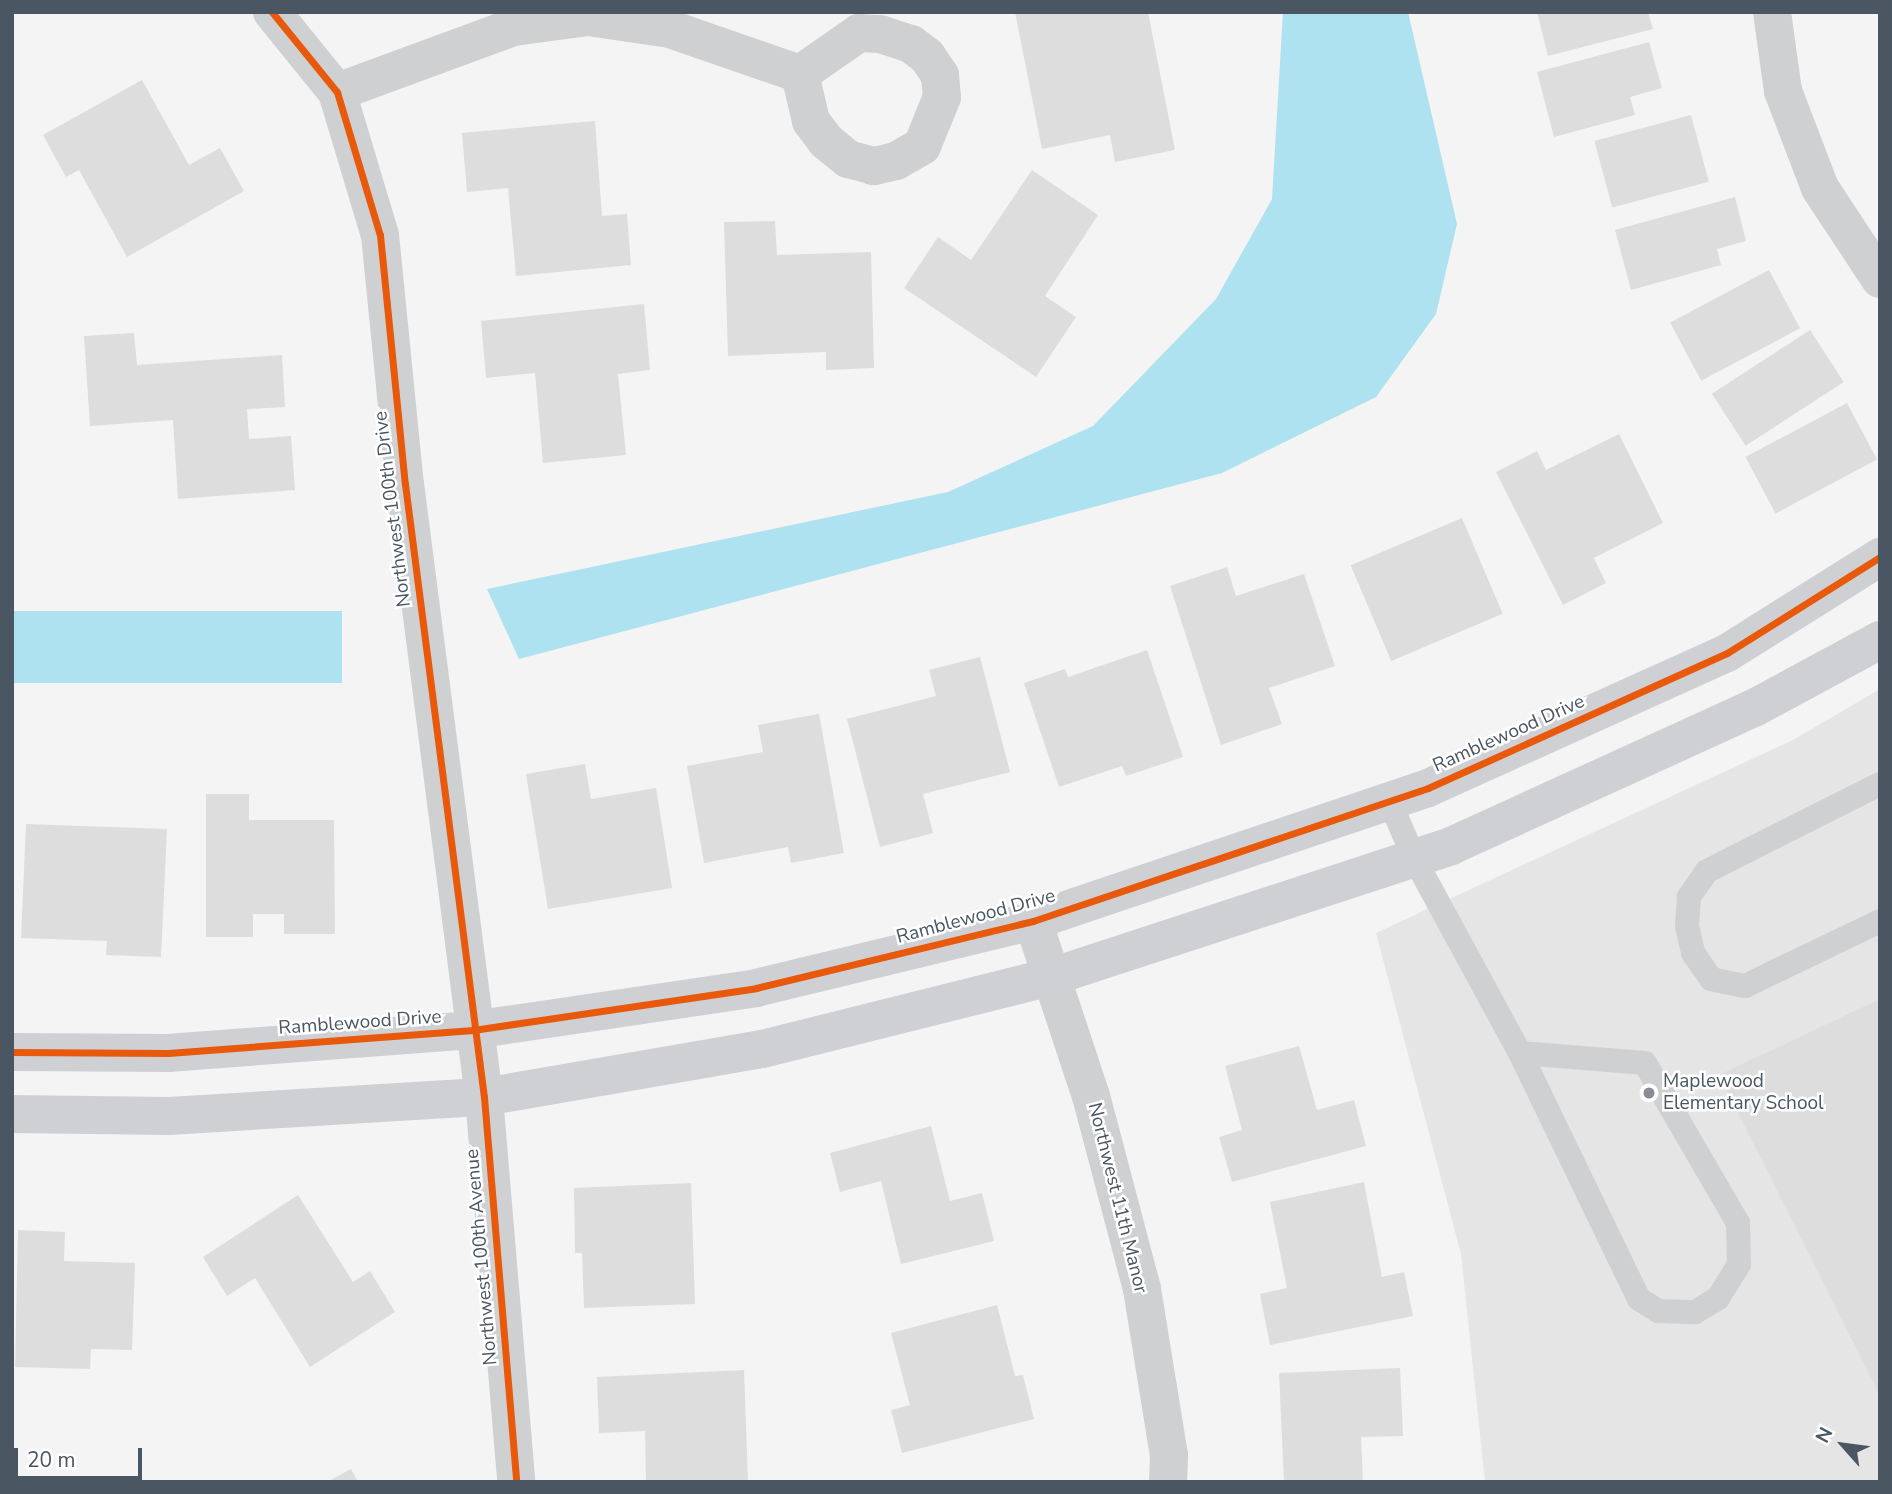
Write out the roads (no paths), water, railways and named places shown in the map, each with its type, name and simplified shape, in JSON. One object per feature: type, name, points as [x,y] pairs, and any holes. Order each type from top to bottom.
[{"type":"street","name":"Northwest 100th Drive","points":[[272,12],[337,92],[380,235],[405,484],[473,1030]]},
{"type":"street","points":[[1772,12],[1783,91],[1820,188],[1880,279]]},
{"type":"street","points":[[337,92],[514,27],[588,17],[670,29],[800,74]]},
{"type":"street","name":"Ramblewood Drive","points":[[12,1052],[168,1053],[473,1030],[757,988],[1033,921],[1390,802],[1727,653],[1880,557]]},
{"type":"street","points":[[12,1114],[169,1116],[484,1097],[762,1049],[1054,976],[1451,846],[1756,707],[1880,640]]},
{"type":"street","name":"Northwest 11th Manor","points":[[1033,921],[1054,976],[1091,1096],[1142,1289],[1169,1455],[1168,1482]]},
{"type":"street","name":"Northwest 100th Avenue","points":[[473,1030],[484,1097],[516,1482]]},
{"type":"lane","points":[[1880,784],[1707,871],[1689,897],[1687,926],[1693,953],[1711,979],[1745,986],[1880,921]]},
{"type":"lane","points":[[1390,802],[1414,858],[1520,1053],[1639,1299],[1658,1311],[1695,1311],[1718,1298],[1739,1264],[1738,1223],[1646,1063],[1520,1053]]},
{"type":"water","points":[[1283,12],[1408,12],[1457,224],[1436,314],[1376,397],[1222,473],[519,659],[487,589],[948,492],[1093,426],[1216,299],[1272,199]]},
{"type":"water","points":[[12,611],[342,611],[342,683],[12,683]]},
{"type":"place","name":"Maplewood Elementary School","points":[[1649,1093]]}]
